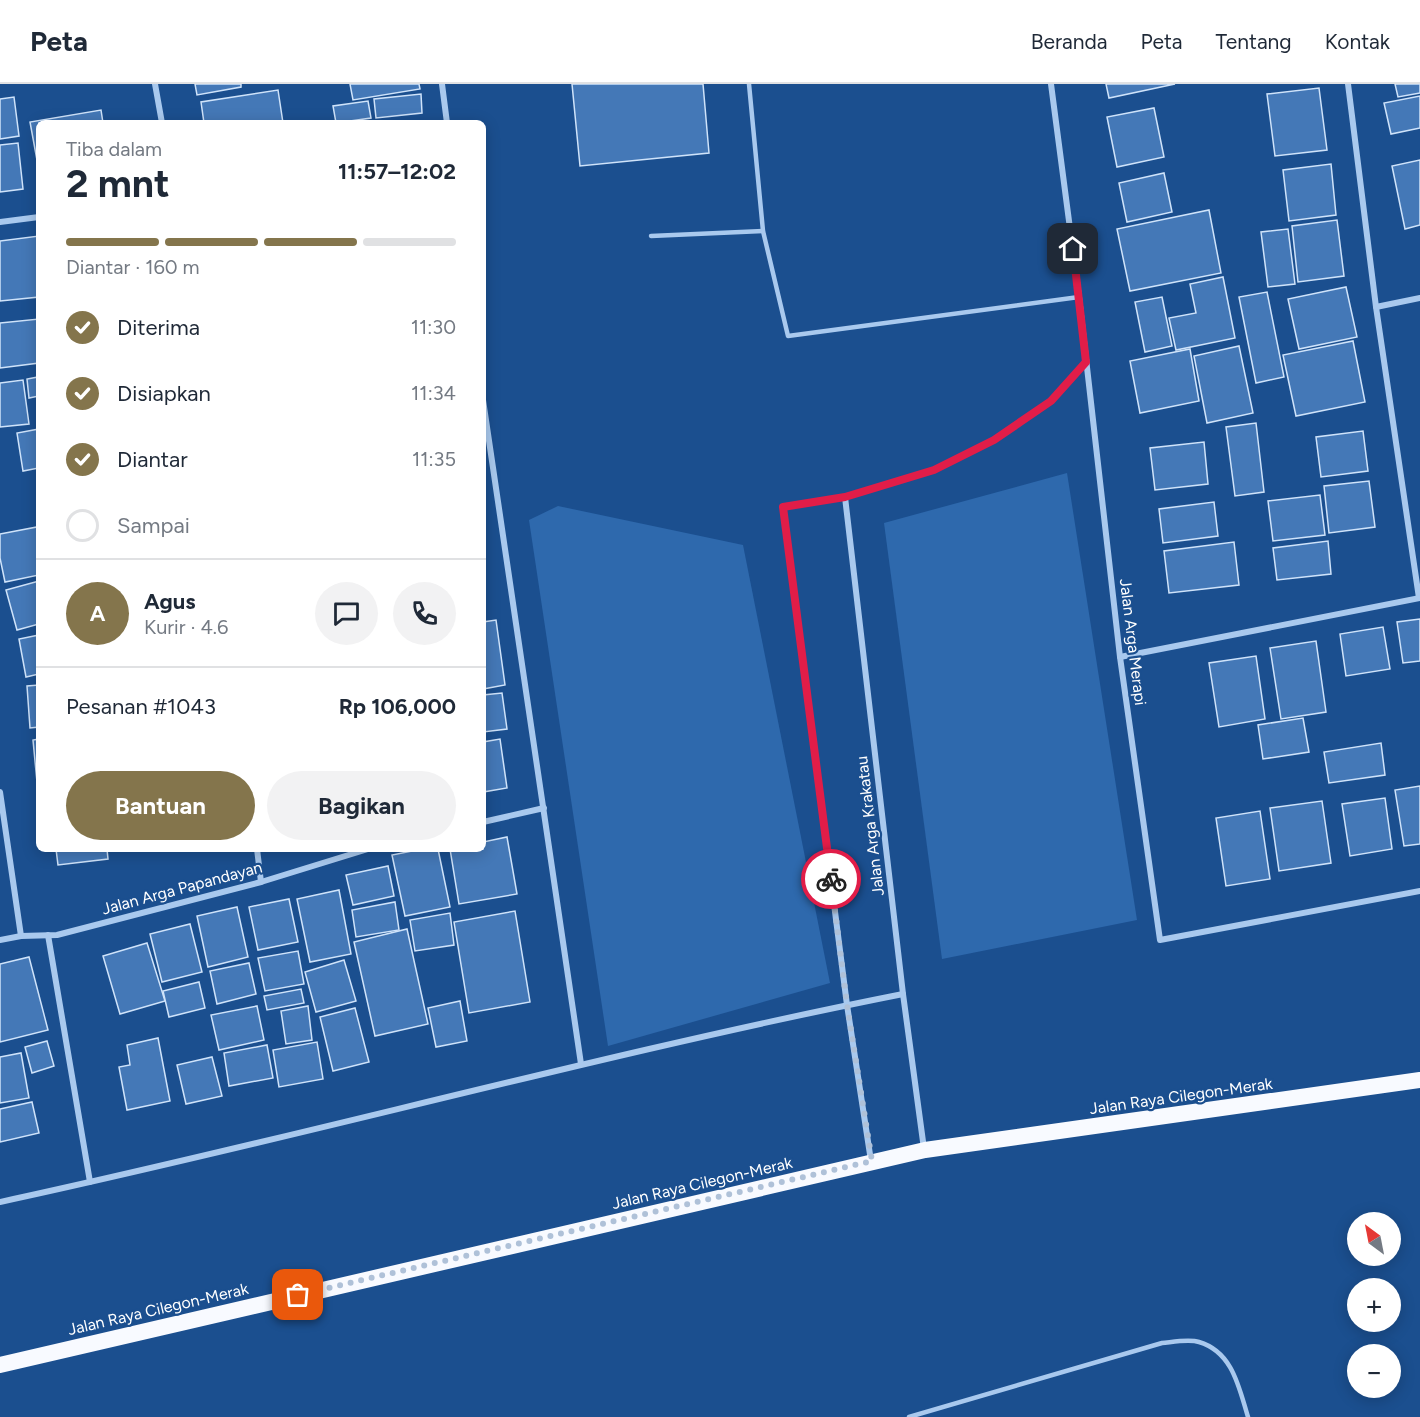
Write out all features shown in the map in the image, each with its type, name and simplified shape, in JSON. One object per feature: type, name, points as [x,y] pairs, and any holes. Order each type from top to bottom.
[{"type":"highway","name":"Jalan Raya Cilegon-Merak","points":[[0,1365],[925,1150],[1420,1080]]},
{"type":"street","points":[[155,84],[161,120]]},
{"type":"street","points":[[442,84],[447,120]]},
{"type":"street","name":"Jalan Arga Merapi","points":[[1051,84],[1079,297],[1120,657],[1160,940],[1420,891]]},
{"type":"street","points":[[1120,657],[1420,598],[1376,307],[1348,84]]},
{"type":"street","points":[[0,222],[36,216]]},
{"type":"street","points":[[1376,307],[1420,298]]},
{"type":"street","points":[[872,1161],[847,1005],[783,507],[845,497],[934,470],[994,440],[1051,401],[1086,362]]},
{"type":"street","points":[[486,420],[581,1064]]},
{"type":"street","name":"Jalan Arga Krakatau","points":[[845,497],[903,994],[925,1150]]},
{"type":"street","points":[[0,792],[21,936]]},
{"type":"street","points":[[486,821],[544,808]]},
{"type":"street","points":[[257,852],[261,882]]},
{"type":"street","name":"Jalan Arga Papandayan","points":[[0,940],[57,934],[261,882],[358,852]]},
{"type":"street","points":[[48,935],[90,1182]]},
{"type":"street","points":[[0,1202],[581,1064],[903,994]]},
{"type":"lane","points":[[749,84],[764,231],[788,336],[1079,297]]},
{"type":"lane","points":[[651,236],[764,231]]},
{"type":"lane","points":[[909,1417],[1162,1343],[1198,1341],[1218,1352],[1236,1376],[1248,1417]]},
{"type":"shaded area","points":[[1067,473],[1137,920],[942,959],[884,523]]},
{"type":"shaded area","points":[[558,506],[743,545],[830,983],[608,1046],[529,520]]},
{"type":"building","points":[[195,84],[241,84],[241,87],[197,95]]},
{"type":"building","points":[[350,84],[419,84],[420,89],[353,100]]},
{"type":"building","points":[[572,84],[703,84],[709,153],[580,166]]},
{"type":"building","points":[[1106,84],[1175,84],[1109,98]]},
{"type":"building","points":[[1395,84],[1420,84],[1420,93],[1398,97]]},
{"type":"building","points":[[1319,88],[1327,150],[1275,156],[1267,94]]},
{"type":"building","points":[[278,90],[283,120],[204,120],[201,102]]},
{"type":"building","points":[[421,94],[422,113],[376,118],[374,99]]},
{"type":"building","points":[[1420,96],[1420,128],[1391,134],[1384,103]]},
{"type":"building","points":[[14,97],[19,136],[0,139],[0,99]]},
{"type":"building","points":[[368,101],[371,118],[335,120],[333,106]]},
{"type":"building","points":[[1154,108],[1164,157],[1117,167],[1107,117]]},
{"type":"building","points":[[101,110],[103,120],[42,120]]},
{"type":"building","points":[[36,121],[36,155],[30,122]]},
{"type":"building","points":[[18,143],[23,189],[0,192],[0,145]]},
{"type":"building","points":[[1420,160],[1420,225],[1405,229],[1392,166]]},
{"type":"building","points":[[1331,164],[1336,215],[1289,221],[1283,170]]},
{"type":"building","points":[[1164,173],[1172,212],[1127,222],[1119,183]]},
{"type":"building","points":[[1209,210],[1221,273],[1130,291],[1117,229]]},
{"type":"building","points":[[1337,220],[1344,276],[1298,282],[1292,226]]},
{"type":"building","points":[[1288,229],[1295,284],[1268,287],[1261,232]]},
{"type":"building","points":[[36,236],[36,297],[0,301],[0,241]]},
{"type":"building","points":[[1223,277],[1235,338],[1176,350],[1169,318],[1196,313],[1190,284]]},
{"type":"building","points":[[1346,287],[1357,337],[1299,349],[1288,299]]},
{"type":"building","points":[[1267,292],[1284,377],[1256,383],[1239,297]]},
{"type":"building","points":[[1162,297],[1172,346],[1145,352],[1135,302]]},
{"type":"building","points":[[36,319],[36,363],[0,368],[0,323]]},
{"type":"building","points":[[1353,341],[1365,402],[1296,416],[1283,355]]},
{"type":"building","points":[[1239,346],[1253,413],[1207,423],[1194,356]]},
{"type":"building","points":[[1190,349],[1199,401],[1140,413],[1130,361]]},
{"type":"building","points":[[36,377],[36,397],[29,398],[27,379]]},
{"type":"building","points":[[23,380],[29,424],[0,427],[0,383]]},
{"type":"building","points":[[1256,423],[1264,492],[1235,496],[1226,427]]},
{"type":"building","points":[[36,430],[36,469],[23,471],[17,433]]},
{"type":"building","points":[[1363,431],[1368,471],[1321,477],[1316,437]]},
{"type":"building","points":[[1204,442],[1208,484],[1155,490],[1150,448]]},
{"type":"building","points":[[1369,481],[1375,527],[1329,533],[1324,486]]},
{"type":"building","points":[[1320,495],[1325,535],[1273,541],[1268,501]]},
{"type":"building","points":[[1214,502],[1218,536],[1163,543],[1159,509]]},
{"type":"building","points":[[36,527],[36,576],[5,582],[0,558],[0,534]]},
{"type":"building","points":[[1328,541],[1331,574],[1277,580],[1273,548]]},
{"type":"building","points":[[1234,542],[1239,585],[1169,593],[1164,551]]},
{"type":"building","points":[[36,582],[36,625],[17,630],[6,590]]},
{"type":"building","points":[[1420,619],[1420,661],[1403,663],[1397,622]]},
{"type":"building","points":[[496,620],[505,685],[486,688],[486,622]]},
{"type":"building","points":[[1383,627],[1390,669],[1346,676],[1340,634]]},
{"type":"building","points":[[36,636],[36,675],[26,677],[19,639]]},
{"type":"building","points":[[1316,641],[1326,712],[1281,719],[1270,648]]},
{"type":"building","points":[[1256,656],[1265,719],[1219,727],[1209,663]]},
{"type":"building","points":[[36,685],[36,727],[30,728],[27,686]]},
{"type":"building","points":[[502,693],[507,729],[486,732],[486,695]]},
{"type":"building","points":[[1303,718],[1309,752],[1263,759],[1258,725]]},
{"type":"building","points":[[500,739],[507,788],[486,792],[486,741]]},
{"type":"building","points":[[33,740],[36,740],[36,772]]},
{"type":"building","points":[[1381,743],[1385,775],[1329,783],[1324,752]]},
{"type":"building","points":[[1420,786],[1420,844],[1404,846],[1395,790]]},
{"type":"building","points":[[1385,798],[1392,849],[1350,856],[1342,804]]},
{"type":"building","points":[[1322,801],[1331,863],[1279,871],[1270,808]]},
{"type":"building","points":[[1260,811],[1270,879],[1226,886],[1216,818]]},
{"type":"building","points":[[507,837],[517,894],[459,904],[450,852],[486,852],[486,841]]},
{"type":"building","points":[[56,852],[107,852],[108,859],[58,865]]},
{"type":"building","points":[[407,852],[439,852],[450,907],[405,916],[392,855]]},
{"type":"building","points":[[388,866],[394,896],[353,905],[346,875]]},
{"type":"building","points":[[339,890],[351,954],[310,962],[297,899]]},
{"type":"building","points":[[289,899],[298,942],[258,950],[249,907]]},
{"type":"building","points":[[395,902],[399,930],[356,937],[352,910]]},
{"type":"building","points":[[237,907],[248,957],[208,967],[197,916]]},
{"type":"building","points":[[515,911],[530,1002],[469,1013],[454,922]]},
{"type":"building","points":[[450,913],[454,945],[415,951],[410,920]]},
{"type":"building","points":[[190,924],[202,972],[162,982],[150,934]]},
{"type":"building","points":[[407,929],[428,1024],[375,1036],[354,942]]},
{"type":"building","points":[[147,943],[165,1001],[120,1014],[103,956]]},
{"type":"building","points":[[298,951],[304,984],[265,991],[258,958]]},
{"type":"building","points":[[29,957],[48,1030],[0,1042],[0,964]]},
{"type":"building","points":[[344,960],[356,1001],[316,1012],[305,972]]},
{"type":"building","points":[[249,963],[256,994],[217,1004],[210,971]]},
{"type":"building","points":[[199,982],[205,1008],[169,1017],[163,991]]},
{"type":"building","points":[[301,989],[304,1003],[267,1010],[264,996]]},
{"type":"building","points":[[460,1001],[467,1041],[436,1047],[428,1008]]},
{"type":"building","points":[[257,1006],[264,1040],[219,1050],[211,1015]]},
{"type":"building","points":[[308,1006],[312,1040],[286,1044],[281,1011]]},
{"type":"building","points":[[355,1008],[369,1062],[333,1071],[320,1017]]},
{"type":"building","points":[[158,1038],[170,1101],[127,1110],[119,1067],[130,1065],[127,1045]]},
{"type":"building","points":[[47,1041],[54,1066],[32,1073],[25,1047]]},
{"type":"building","points":[[317,1042],[323,1079],[279,1087],[273,1050]]},
{"type":"building","points":[[267,1045],[273,1078],[229,1086],[224,1053]]},
{"type":"building","points":[[21,1053],[29,1098],[0,1103],[0,1057]]},
{"type":"building","points":[[212,1057],[222,1096],[186,1104],[177,1065]]},
{"type":"building","points":[[32,1102],[39,1133],[0,1142],[0,1109]]},
{"type":"way so far","points":[[298,1295],[872,1161],[847,1005],[831,879]]},
{"type":"route","points":[[831,879],[783,507],[845,497],[934,470],[994,440],[1051,401],[1086,362],[1073,249]]}]
